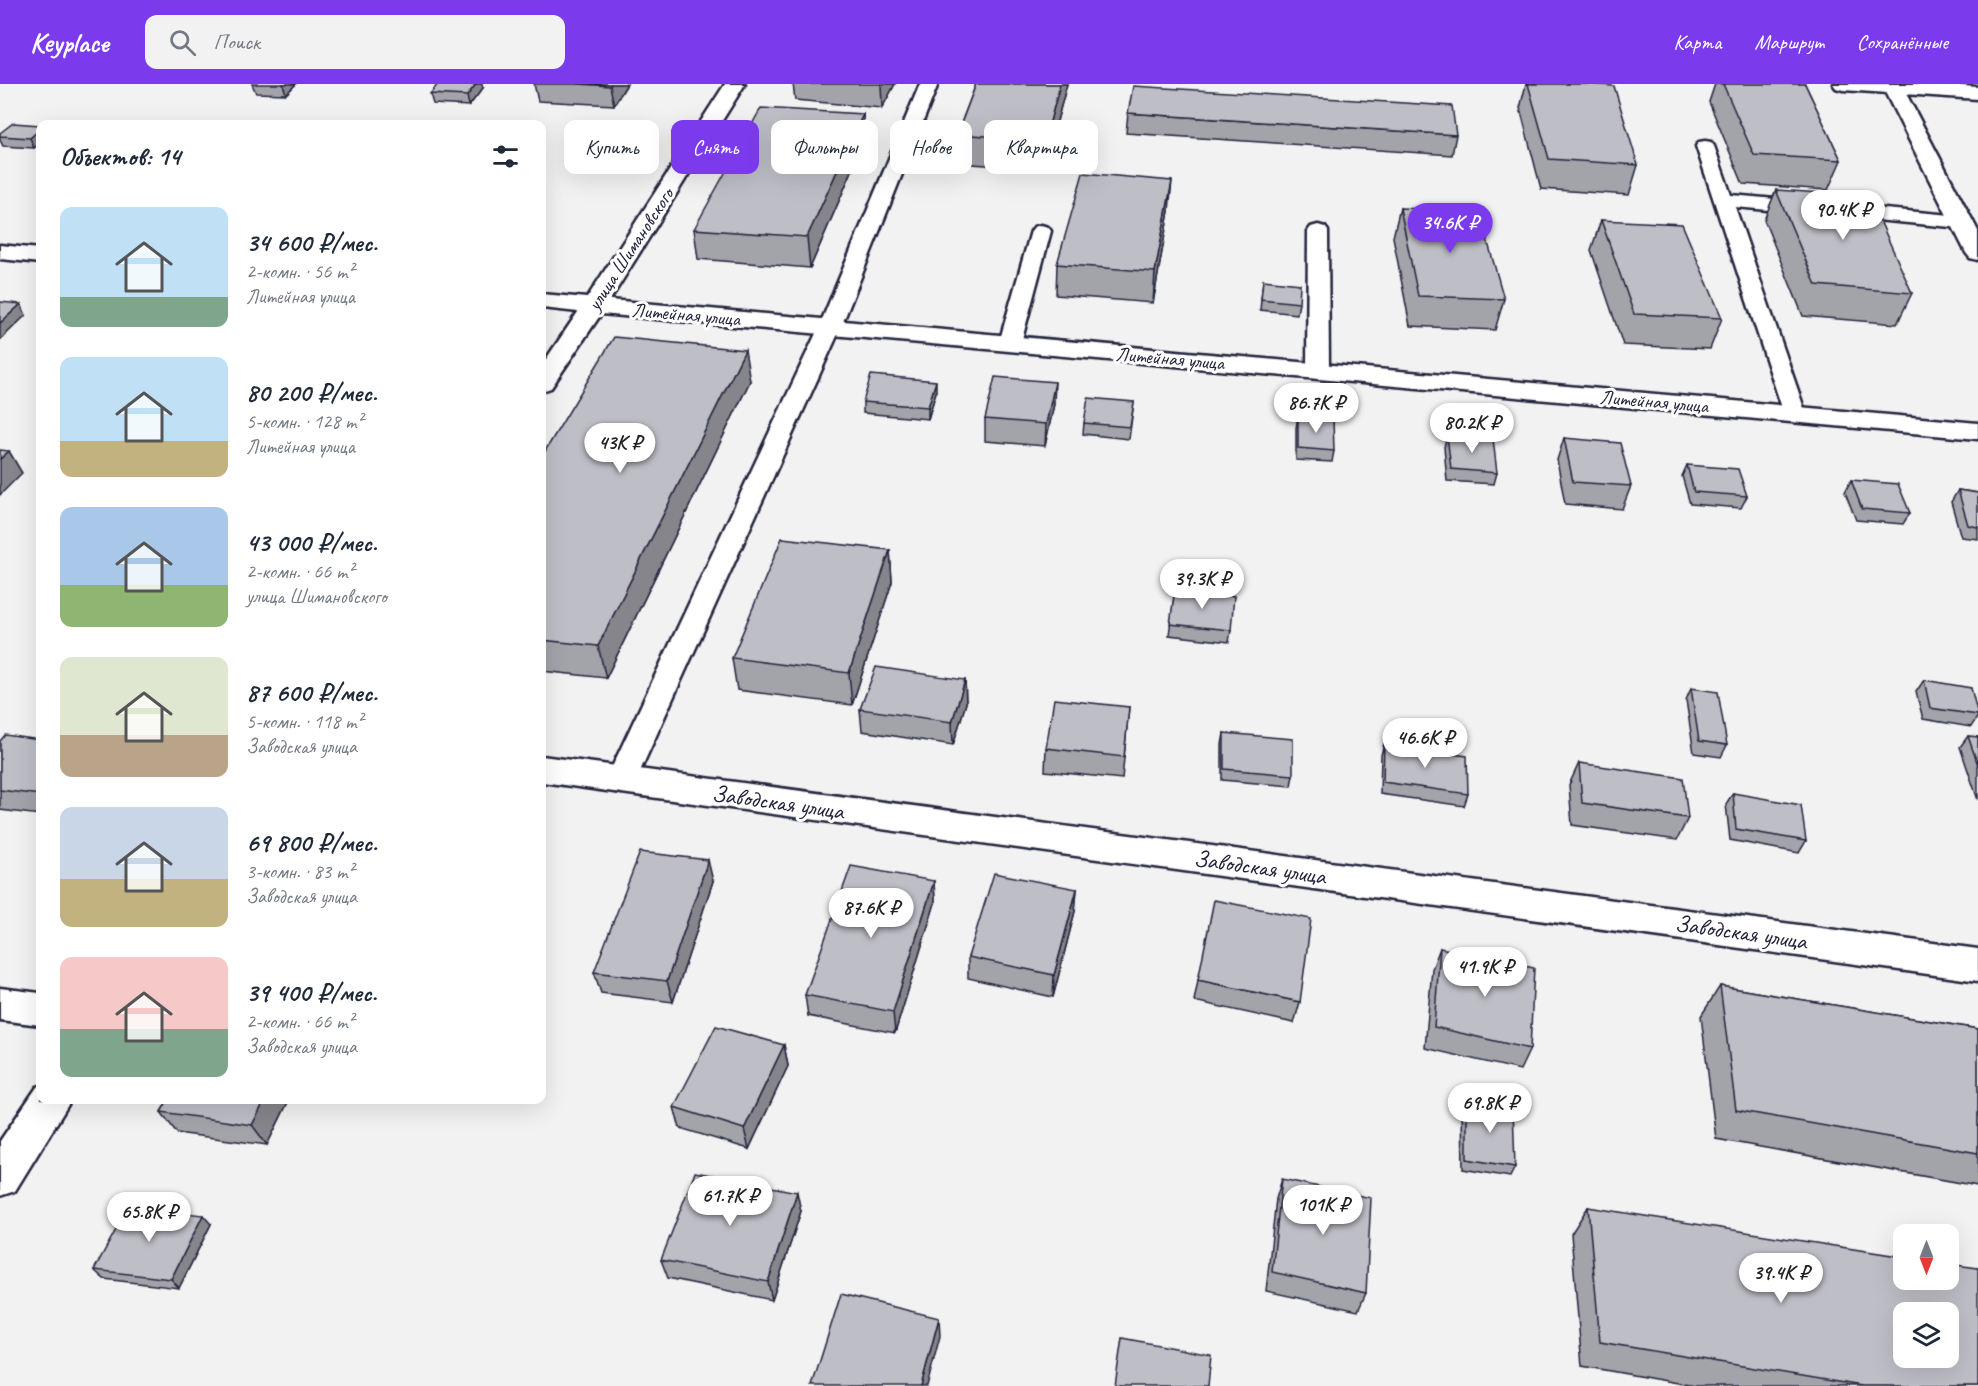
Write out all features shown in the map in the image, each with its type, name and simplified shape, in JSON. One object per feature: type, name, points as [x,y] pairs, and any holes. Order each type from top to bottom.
[{"type":"street","name":"улица Шимановского","points":[[546,377],[594,306],[735,84]]},
{"type":"street","points":[[1843,84],[1978,93]]},
{"type":"street","points":[[1892,86],[1978,253]]},
{"type":"street","points":[[0,252],[36,256]]},
{"type":"street","name":"Литейная улица","points":[[546,301],[1978,430]]},
{"type":"street","name":"Заводская улица","points":[[546,770],[1978,964]]},
{"type":"street","points":[[0,1004],[36,1008]]},
{"type":"street","points":[[0,1177],[48,1104]]},
{"type":"lane","points":[[621,780],[830,327],[929,84]]},
{"type":"lane","points":[[1705,146],[1795,414]]},
{"type":"lane","points":[[1724,200],[1962,222]]},
{"type":"lane","points":[[1010,343],[1041,231]]},
{"type":"lane","points":[[1317,231],[1318,371]]},
{"type":"building","points":[[438,84],[476,84],[467,96],[430,94]]},
{"type":"building","points":[[578,84],[611,84],[610,86]]},
{"type":"building","points":[[976,84],[1060,84],[1050,120],[984,120],[984,136],[972,135],[972,120],[962,120]]},
{"type":"building","points":[[1528,84],[1614,86],[1638,165],[1549,159]]},
{"type":"building","points":[[1723,84],[1805,84],[1841,160],[1754,155]]},
{"type":"building","points":[[1133,86],[1452,106],[1456,135],[1128,113]]},
{"type":"building","points":[[761,108],[863,114],[860,120],[771,120],[771,174],[836,174],[807,237],[694,229],[724,174],[759,174],[759,120],[754,120]]},
{"type":"building","points":[[13,123],[36,125],[36,133],[30,138],[0,136],[0,133]]},
{"type":"building","points":[[1083,174],[1172,181],[1155,272],[1057,264]]},
{"type":"building","points":[[1776,190],[1869,196],[1912,293],[1816,285]]},
{"type":"building","points":[[1400,208],[1479,211],[1504,299],[1418,296]]},
{"type":"building","points":[[1601,220],[1682,224],[1722,318],[1634,314]]},
{"type":"building","points":[[1263,280],[1300,284],[1299,303],[1261,299]]},
{"type":"building","points":[[0,302],[21,304],[0,323]]},
{"type":"building","points":[[614,337],[745,350],[598,646],[546,640],[546,449]]},
{"type":"building","points":[[871,375],[936,381],[928,407],[863,402]]},
{"type":"building","points":[[995,377],[1055,382],[1046,424],[985,419]]},
{"type":"building","points":[[1088,398],[1134,402],[1130,427],[1084,423]]},
{"type":"building","points":[[1298,417],[1333,420],[1334,451],[1298,448]]},
{"type":"building","points":[[1447,435],[1493,439],[1497,473],[1451,469]]},
{"type":"building","points":[[1564,438],[1620,443],[1631,486],[1573,482]]},
{"type":"building","points":[[0,450],[9,451],[0,459]]},
{"type":"building","points":[[1687,465],[1738,469],[1747,496],[1694,492]]},
{"type":"building","points":[[1851,480],[1898,484],[1910,513],[1862,509]]},
{"type":"building","points":[[1958,490],[1978,493],[1978,527],[1968,525]]},
{"type":"building","points":[[782,538],[890,550],[849,673],[732,658]]},
{"type":"building","points":[[1175,589],[1234,596],[1231,630],[1170,624]]},
{"type":"building","points":[[876,667],[965,680],[952,722],[860,709]]},
{"type":"building","points":[[1924,680],[1971,688],[1978,715],[1930,708]]},
{"type":"building","points":[[1691,688],[1718,692],[1727,745],[1699,741]]},
{"type":"building","points":[[1054,699],[1129,707],[1124,757],[1046,748]]},
{"type":"building","points":[[1224,733],[1293,739],[1293,775],[1224,769]]},
{"type":"building","points":[[5,735],[36,739],[36,794],[0,790],[0,741]]},
{"type":"building","points":[[1968,736],[1978,737],[1978,765]]},
{"type":"building","points":[[1384,744],[1467,756],[1468,794],[1383,782]]},
{"type":"building","points":[[1579,763],[1683,778],[1688,818],[1582,803]]},
{"type":"building","points":[[1733,793],[1801,805],[1806,841],[1736,829]]},
{"type":"building","points":[[640,852],[708,860],[667,981],[594,972]]},
{"type":"building","points":[[851,866],[934,881],[893,1012],[805,995]]},
{"type":"building","points":[[994,873],[1077,889],[1054,975],[968,957]]},
{"type":"building","points":[[1214,900],[1311,919],[1300,1002],[1198,980]]},
{"type":"building","points":[[1440,948],[1534,968],[1530,1049],[1434,1027]]},
{"type":"building","points":[[1720,986],[1978,1029],[1978,1153],[1736,1110]]},
{"type":"building","points":[[716,1026],[784,1045],[744,1129],[674,1107]]},
{"type":"building","points":[[1467,1100],[1513,1108],[1515,1167],[1467,1159]]},
{"type":"building","points":[[166,1104],[263,1104],[252,1125],[161,1112]]},
{"type":"building","points":[[695,1172],[797,1192],[768,1282],[661,1260]]},
{"type":"building","points":[[1282,1179],[1371,1198],[1366,1293],[1272,1272]]},
{"type":"building","points":[[129,1206],[203,1215],[171,1279],[94,1270]]},
{"type":"building","points":[[1588,1207],[1893,1255],[1893,1290],[1959,1290],[1959,1265],[1978,1268],[1978,1386],[1862,1386],[1600,1342]]},
{"type":"building","points":[[841,1294],[939,1318],[921,1386],[812,1386]]},
{"type":"building","points":[[1122,1338],[1211,1355],[1208,1386],[1115,1386]]}]
